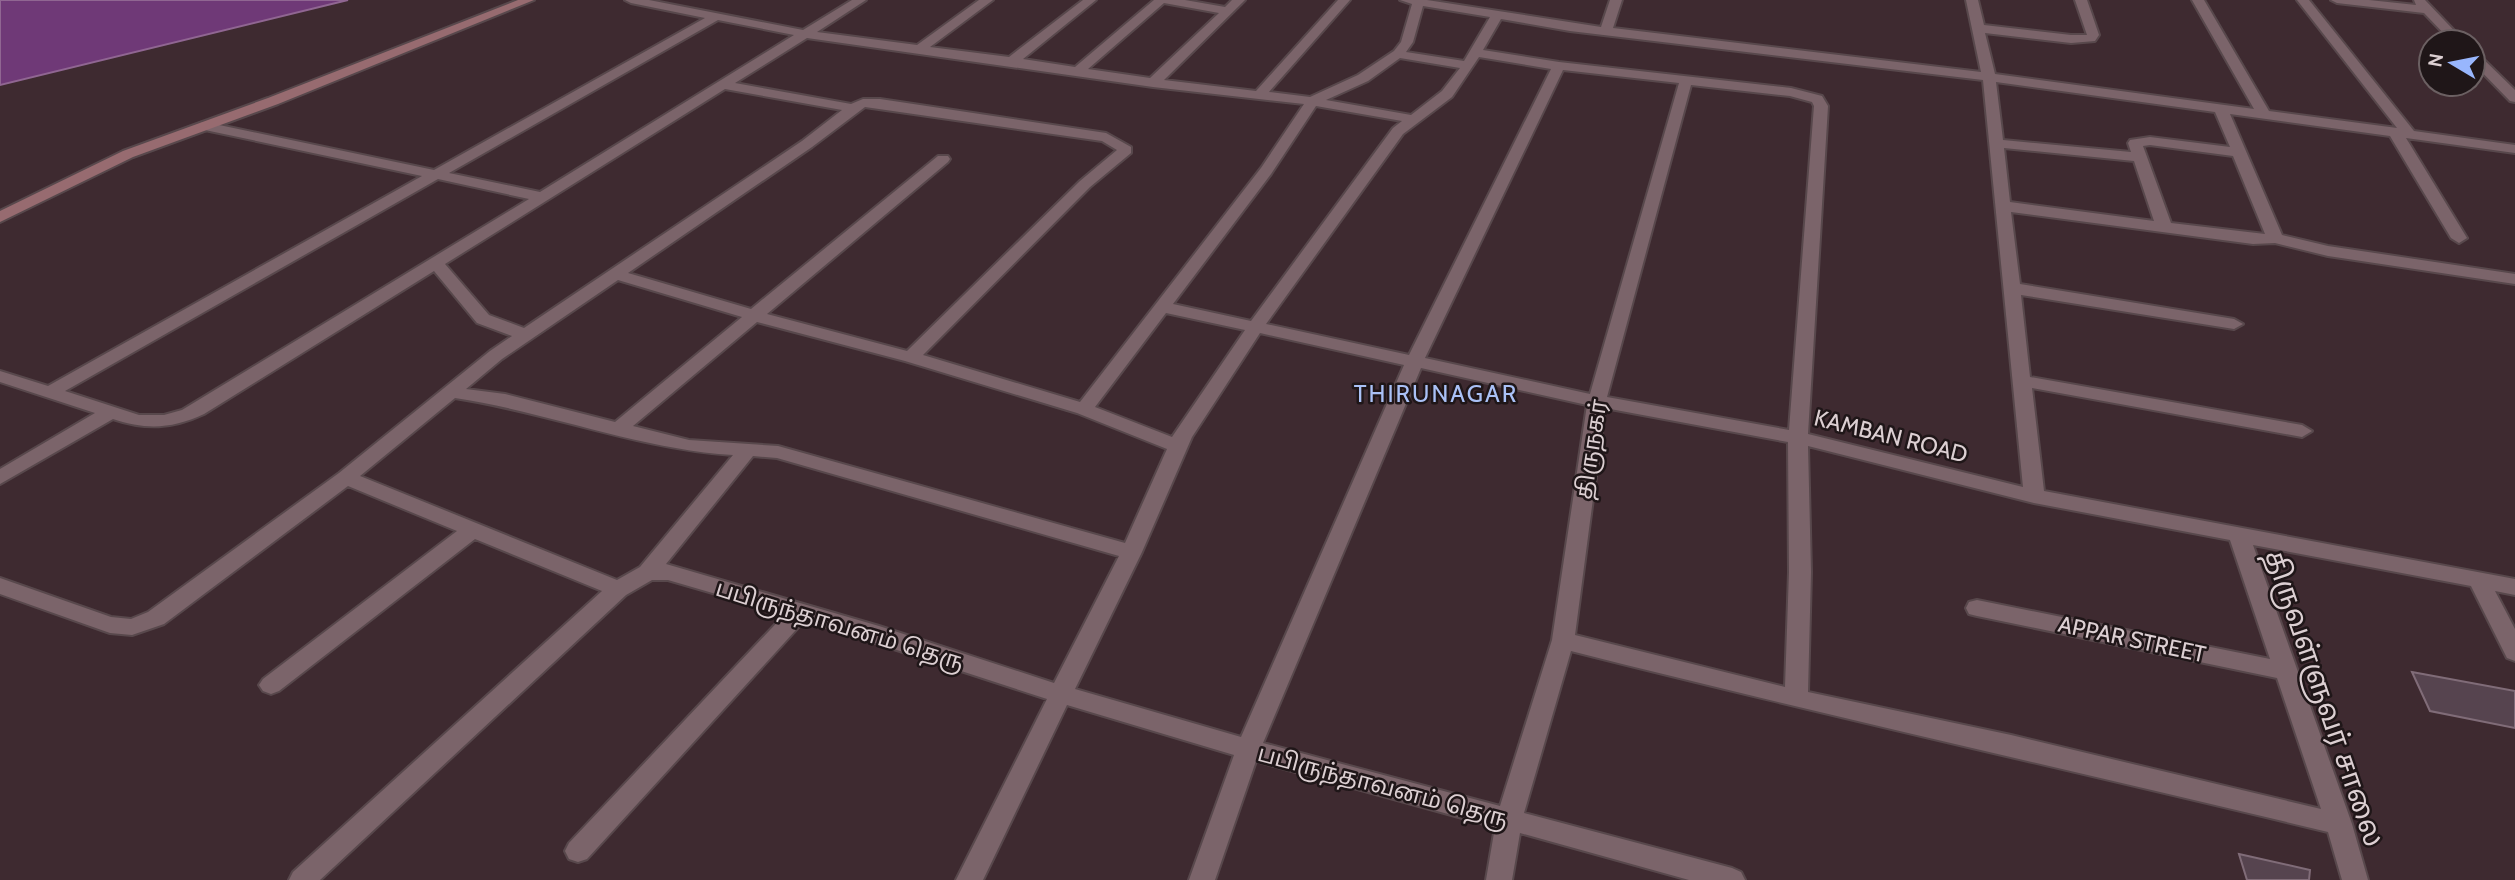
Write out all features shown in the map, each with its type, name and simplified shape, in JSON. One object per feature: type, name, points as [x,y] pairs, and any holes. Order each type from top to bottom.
[{"type":"main road","points":[[0,217],[128,154],[466,27],[528,0]]},
{"type":"street","points":[[631,0],[806,34],[1153,83],[1312,101],[1412,119]]},
{"type":"street","points":[[0,376],[156,424],[177,420],[206,405],[860,0]]},
{"type":"street","points":[[919,49],[987,0]]},
{"type":"street","points":[[1012,61],[1090,0]]},
{"type":"street","points":[[1077,72],[1163,0],[1228,11]]},
{"type":"street","points":[[1153,83],[1239,0]]},
{"type":"street","points":[[1260,94],[1344,0]]},
{"type":"street","points":[[1606,31],[1616,0]]},
{"type":"street","points":[[1972,0],[1989,77],[2034,496]]},
{"type":"street","points":[[1978,28],[2091,38],[2093,35],[2081,0]]},
{"type":"street","points":[[2198,0],[2264,115]]},
{"type":"street","points":[[2303,0],[2402,133],[2459,238]]},
{"type":"street","points":[[2337,0],[2429,10]]},
{"type":"street","points":[[2419,0],[2446,28]]},
{"type":"street","points":[[1084,409],[1266,172],[1312,101],[1363,79],[1398,54],[1407,41],[1414,1],[1606,31],[1989,77],[2515,149]]},
{"type":"street","points":[[52,391],[717,16]]},
{"type":"street","points":[[968,880],[1131,552],[1178,446],[1257,325],[1398,131],[1447,94],[1472,59],[1497,16]]},
{"type":"street","points":[[1398,54],[1559,66],[1807,95],[1817,99],[1821,106],[1798,438],[1800,572],[1796,699]]},
{"type":"street","points":[[1202,880],[1248,749],[1415,361],[1559,66]]},
{"type":"street","points":[[2487,70],[2515,98]]},
{"type":"street","name":"திருநகர்","points":[[1499,880],[1508,819],[1563,640],[1597,401],[1686,80]]},
{"type":"street","points":[[723,85],[853,108]]},
{"type":"street","points":[[0,586],[110,625],[132,627],[156,618],[346,478],[450,392],[525,335],[807,144],[853,108],[872,102],[893,105],[1106,137],[1126,149],[1085,184],[911,357]]},
{"type":"street","points":[[2221,109],[2275,238]]},
{"type":"street","points":[[205,126],[542,197]]},
{"type":"street","points":[[2164,227],[2135,143],[2140,141],[2239,152]]},
{"type":"street","points":[[1995,143],[2139,157]]},
{"type":"street","points":[[619,428],[943,159]]},
{"type":"street","points":[[2002,205],[2253,239],[2275,238],[2328,251],[2515,279]]},
{"type":"street","points":[[436,263],[483,319],[525,335]]},
{"type":"street","points":[[615,274],[755,316],[911,357],[1084,409],[1178,446]]},
{"type":"street","points":[[2011,288],[2234,324]]},
{"type":"street","name":"KAMBAN ROAD","points":[[1163,307],[1257,325],[1597,401],[1798,438],[2034,496],[2515,587]]},
{"type":"street","points":[[2021,380],[2302,431]]},
{"type":"street","points":[[450,392],[505,400],[689,446],[750,448],[778,452],[1131,552]]},
{"type":"street","points":[[0,478],[112,411]]},
{"type":"street","points":[[302,880],[618,589],[648,572],[750,448]]},
{"type":"street","points":[[346,478],[618,589]]},
{"type":"street","points":[[271,685],[473,530]]},
{"type":"street","name":"திருவள்ளுவர் சாலை","points":[[2239,535],[2339,824],[2355,880]]},
{"type":"street","name":"பபிருந்தாவனம் தெரு","points":[[648,572],[668,572],[879,634],[1060,694],[1248,749],[1732,880]]},
{"type":"street","points":[[2479,580],[2515,652]]},
{"type":"street","name":"APPAR STREET","points":[[1977,608],[2286,671]]},
{"type":"street","points":[[578,851],[801,611]]},
{"type":"street","points":[[1563,640],[1796,699],[2024,748],[2339,824]]},
{"type":"shaded area","points":[[0,0],[348,0],[0,85]]},
{"type":"building","points":[[2412,672],[2515,691],[2515,728],[2430,711]]},
{"type":"building","points":[[2239,854],[2310,870],[2309,880],[2247,880]]},
{"type":"district","name":"THIRUNAGAR","points":[[1436,394]]}]
